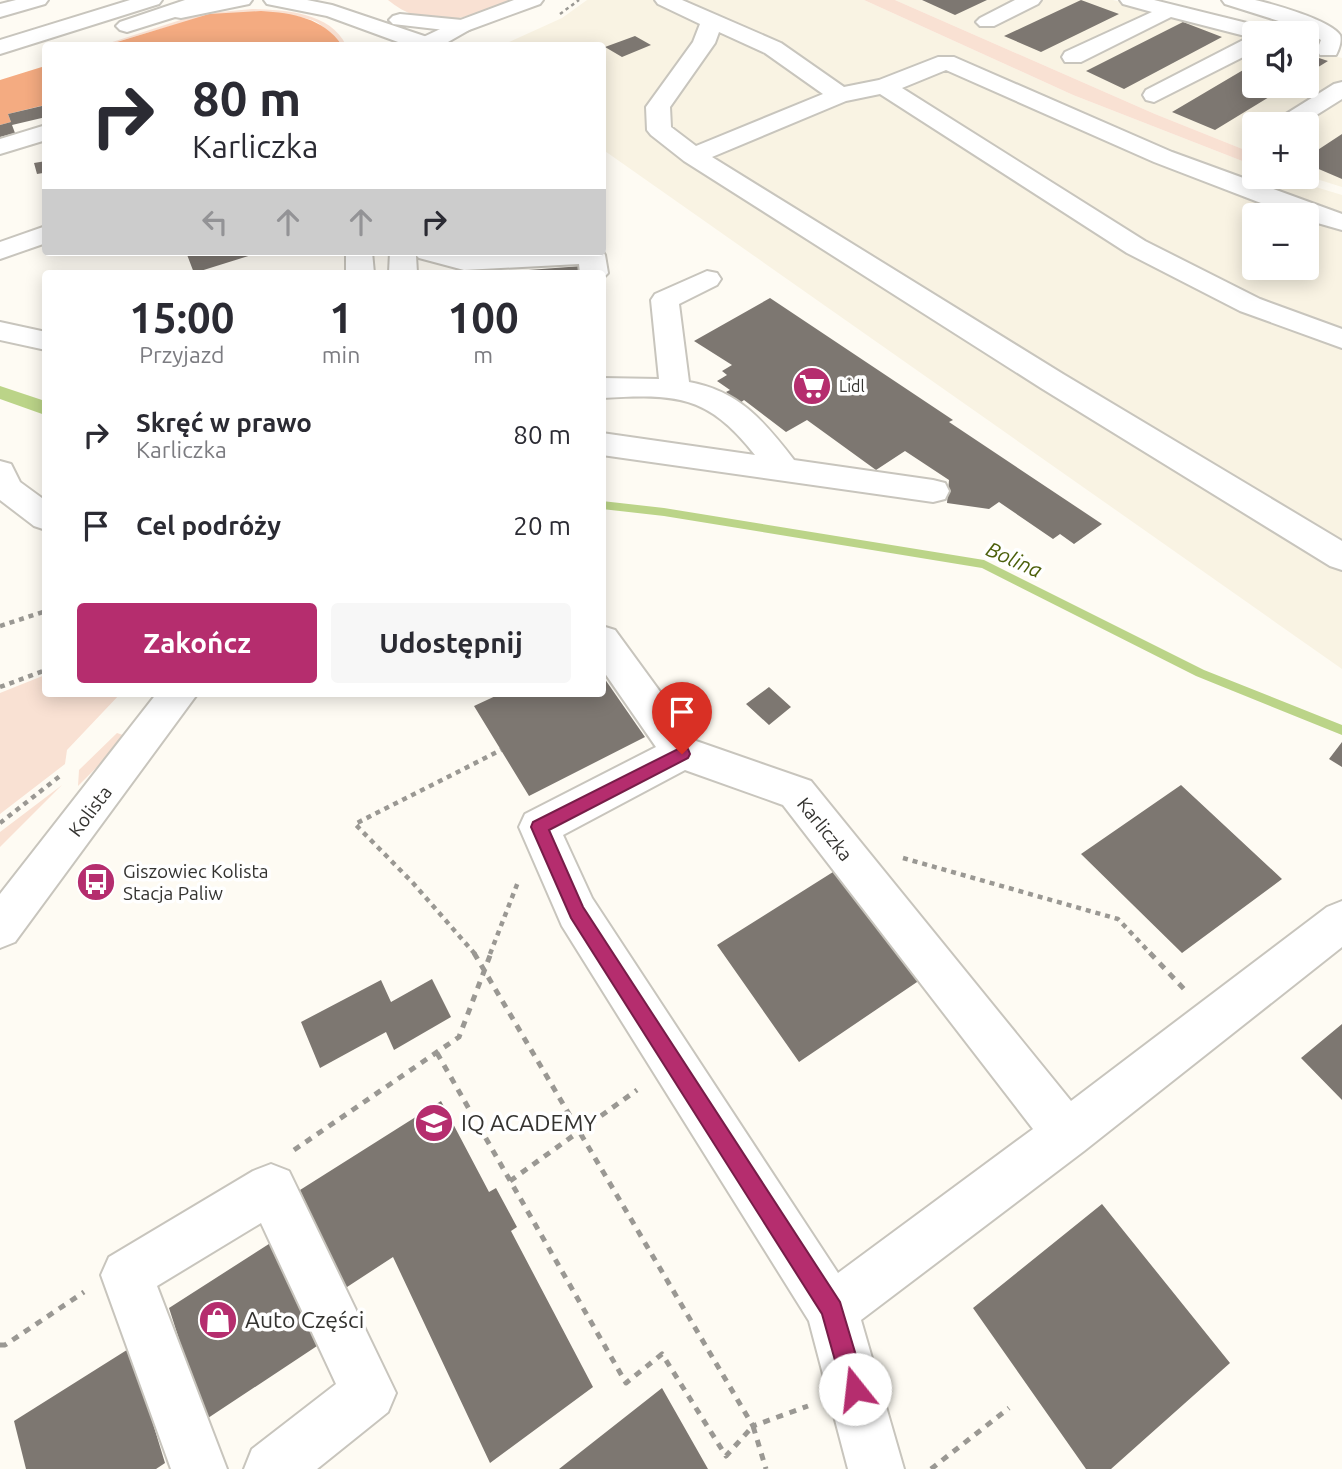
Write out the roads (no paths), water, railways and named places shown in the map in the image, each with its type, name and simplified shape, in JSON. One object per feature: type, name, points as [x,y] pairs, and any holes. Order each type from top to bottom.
[{"type":"street","points":[[0,11],[38,0]]},
{"type":"street","points":[[0,27],[88,0]]},
{"type":"street","points":[[0,47],[153,8],[205,0]]},
{"type":"street","points":[[74,42],[153,8],[242,0]]},
{"type":"street","points":[[274,0],[332,11],[419,42]]},
{"type":"street","points":[[665,0],[773,48],[840,95]]},
{"type":"street","points":[[987,22],[1031,0]]},
{"type":"street","points":[[1130,0],[1242,29]]},
{"type":"street","points":[[1199,18],[1233,0],[1311,25],[1332,38],[1326,49]]},
{"type":"street","points":[[438,42],[530,18],[543,3]]},
{"type":"street","points":[[1073,57],[1162,15],[1167,9]]},
{"type":"street","points":[[424,42],[391,13],[460,36]]},
{"type":"street","points":[[712,21],[704,43],[658,107],[659,130],[693,156],[1052,381],[1342,558]]},
{"type":"street","points":[[1154,94],[1242,49]]},
{"type":"street","points":[[0,66],[42,53]]},
{"type":"street","points":[[693,156],[840,95],[912,78],[946,62],[1163,157],[1307,212],[1342,222]]},
{"type":"street","points":[[884,86],[1136,247],[1250,305],[1342,339]]},
{"type":"street","points":[[1305,112],[1342,89]]},
{"type":"street","points":[[0,147],[42,133]]},
{"type":"street","points":[[0,251],[42,235]]},
{"type":"street","points":[[438,256],[467,268],[582,256]]},
{"type":"street","points":[[675,390],[666,300],[707,279]]},
{"type":"street","points":[[0,331],[42,340]]},
{"type":"street","points":[[606,379],[716,399],[763,440],[784,471]]},
{"type":"street","points":[[606,445],[933,491]]},
{"type":"street","points":[[0,471],[6,488],[42,515]]},
{"type":"street","points":[[606,645],[682,754],[539,827],[577,912],[832,1310],[876,1469]]},
{"type":"street","name":"Kolista","points":[[0,928],[176,697]]},
{"type":"street","name":"Karliczka","points":[[682,754],[797,793],[1067,1134]]},
{"type":"street","points":[[832,1310],[1067,1134],[1342,921]]},
{"type":"street","points":[[200,1469],[127,1275],[271,1189],[369,1393],[272,1469]]},
{"type":"waterway","name":"Bolina","points":[[606,505],[664,512],[984,564],[1200,673],[1342,730]]},
{"type":"place","name":"Lidl","points":[[812,386]]},
{"type":"place","name":"Giszowiec Kolista Stacja Paliw","points":[[96,882]]},
{"type":"place","name":"IQ ACADEMY","points":[[434,1123]]},
{"type":"place","name":"Auto Części","points":[[218,1320]]}]
